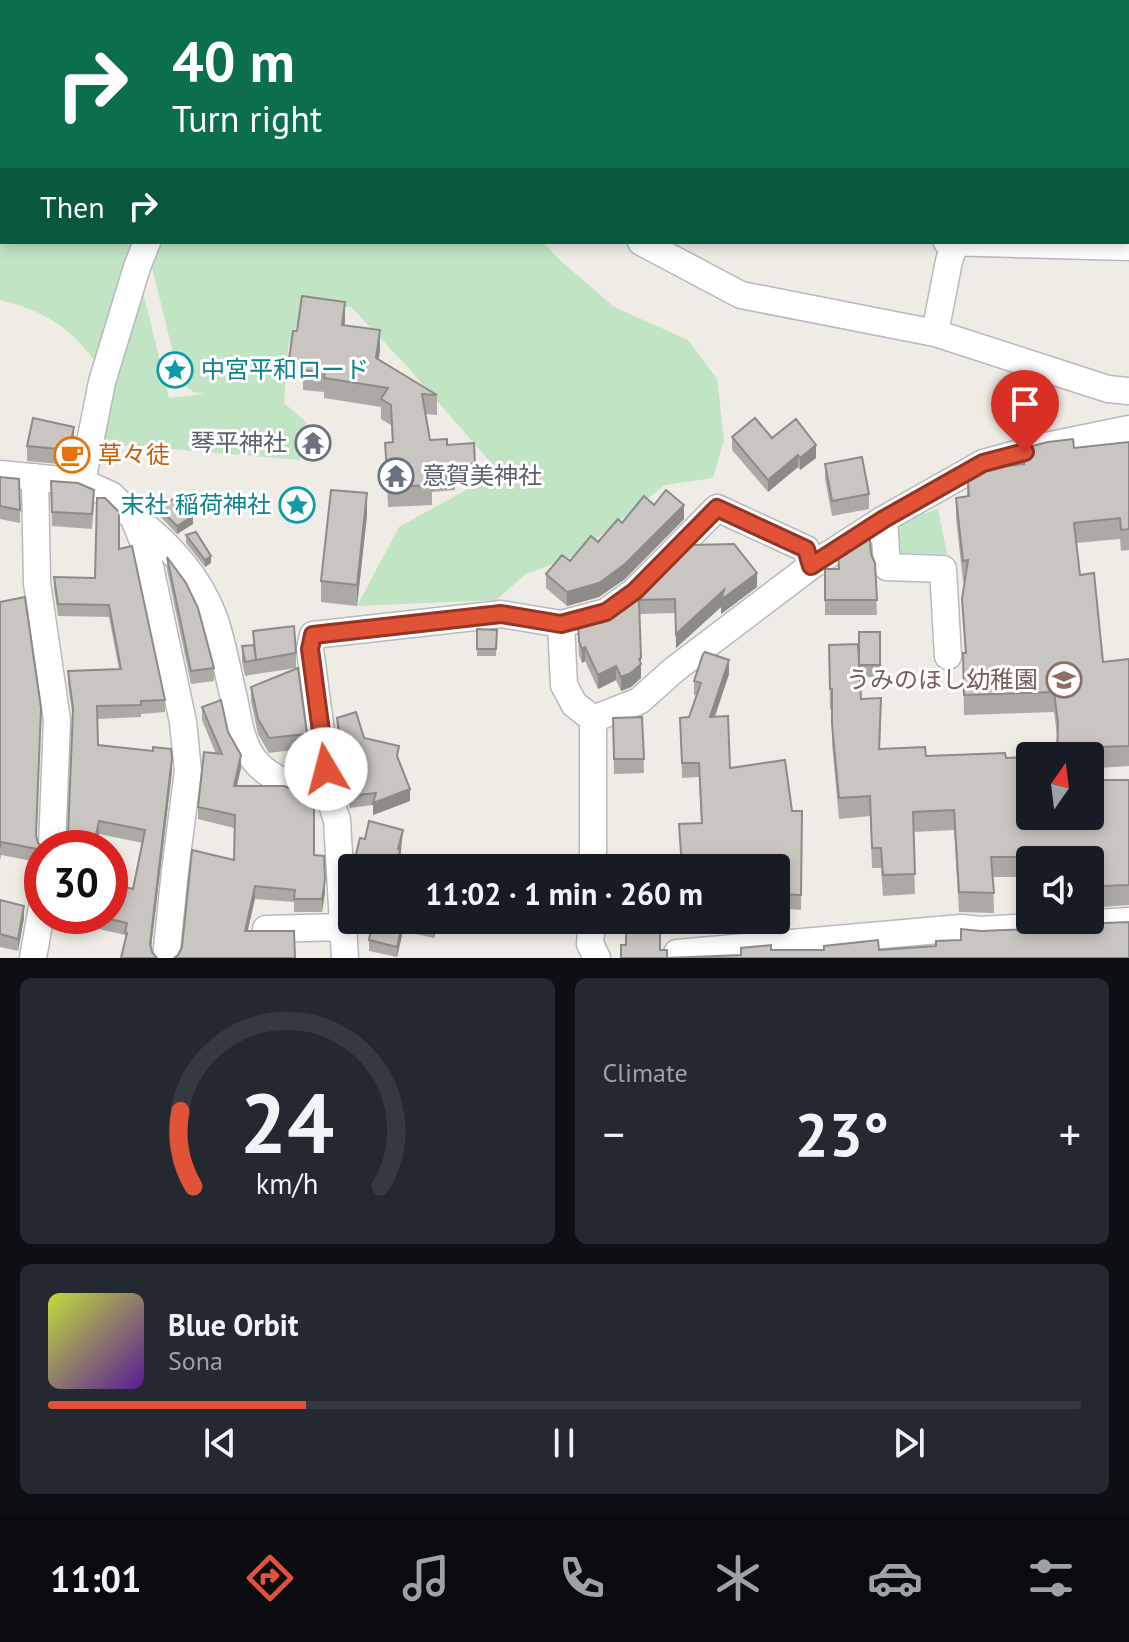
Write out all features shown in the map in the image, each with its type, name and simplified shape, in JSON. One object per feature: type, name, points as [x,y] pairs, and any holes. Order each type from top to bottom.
[{"type":"street","points":[[82,482],[102,382],[146,244]]},
{"type":"street","points":[[645,244],[741,295],[935,333],[1108,389],[1129,391]]},
{"type":"street","points":[[935,333],[951,244]]},
{"type":"street","points":[[996,244],[1129,247]]},
{"type":"street","points":[[593,719],[639,701],[675,669],[811,566],[884,519],[983,463],[1129,429]]},
{"type":"street","points":[[0,474],[82,482],[111,495],[152,531],[202,590],[214,616],[242,731],[256,763],[283,782],[330,799]]},
{"type":"street","points":[[35,477],[37,583],[57,720],[53,830]]},
{"type":"street","points":[[339,854],[337,820],[330,799],[310,649],[313,635],[501,614],[561,624],[606,612],[635,591],[717,508],[806,549],[811,566]]},
{"type":"street","points":[[133,517],[146,548],[183,722],[188,771],[166,958]]},
{"type":"street","points":[[884,519],[887,567],[943,569],[948,656]]},
{"type":"street","points":[[561,624],[564,685],[574,704],[593,719]]},
{"type":"street","points":[[593,719],[593,854]]},
{"type":"street","points":[[677,953],[961,928],[980,930],[1129,921]]},
{"type":"street","points":[[266,929],[338,927]]},
{"type":"street","points":[[33,958],[37,934]]},
{"type":"street","points":[[343,934],[345,958]]},
{"type":"street","points":[[591,934],[590,944],[597,958]]},
{"type":"green space","points":[[0,244],[140,244],[99,366],[68,331],[56,323],[31,310],[0,300]]},
{"type":"green space","points":[[157,244],[545,244],[614,307],[688,340],[717,379],[724,440],[713,478],[665,485],[574,556],[526,574],[496,600],[357,606],[399,527],[499,472],[351,307],[306,303],[288,347],[284,403],[306,422],[300,460],[90,442],[137,267],[169,398],[205,394],[186,387],[177,369],[151,263]]},
{"type":"green space","points":[[938,509],[947,554],[900,553],[895,524]]},
{"type":"building","points":[[302,296],[345,302],[342,325],[380,330],[376,358],[437,395],[422,394],[430,440],[447,439],[447,445],[474,443],[475,464],[431,473],[432,485],[388,487],[385,443],[393,442],[391,405],[381,399],[388,388],[324,378],[325,372],[303,370],[304,361],[289,359]]},
{"type":"building","points":[[33,418],[74,427],[69,450],[27,446]]},
{"type":"building","points":[[755,418],[772,438],[796,419],[816,445],[800,458],[798,455],[768,480],[732,437]]},
{"type":"building","points":[[1073,439],[1074,448],[1129,442],[1129,529],[1121,530],[1120,518],[1074,523],[1080,575],[1094,573],[1103,662],[1129,659],[1129,746],[1104,747],[1104,742],[1057,742],[1054,692],[964,695],[963,653],[966,653],[962,599],[968,560],[963,561],[956,498],[969,496],[967,470],[1024,464],[1024,448]]},
{"type":"building","points":[[862,457],[869,494],[832,501],[825,464]]},
{"type":"building","points":[[0,477],[19,479],[20,510],[0,506]]},
{"type":"building","points":[[51,481],[78,483],[94,490],[92,514],[52,512]]},
{"type":"building","points":[[331,490],[367,493],[357,585],[321,581]]},
{"type":"building","points":[[666,490],[684,505],[625,564],[599,583],[567,592],[546,574],[562,555],[570,561],[591,536],[598,542],[618,519],[622,523],[644,496],[654,505]]},
{"type":"building","points":[[180,495],[193,516],[177,526],[159,508]]},
{"type":"building","points":[[97,498],[105,498],[119,512],[119,549],[132,546],[165,700],[141,701],[141,705],[97,706],[98,745],[153,751],[153,747],[171,749],[150,944],[157,958],[121,958],[128,934],[128,888],[133,889],[145,830],[99,821],[97,830],[68,830],[73,708],[68,671],[121,669],[109,605],[58,604],[54,577],[95,578]]},
{"type":"building","points":[[196,532],[211,556],[205,560],[186,535]]},
{"type":"building","points":[[858,540],[870,540],[877,600],[825,600],[825,569],[839,569],[838,553]]},
{"type":"building","points":[[692,543],[734,544],[757,573],[721,600],[724,590],[676,634],[675,599],[639,600],[641,664],[621,677],[616,666],[598,675],[585,647],[582,649],[578,625],[615,611],[646,588]]},
{"type":"building","points":[[167,557],[186,583],[198,608],[214,668],[191,671]]},
{"type":"building","points":[[25,597],[41,708],[36,830],[24,830],[24,846],[1,842],[0,848],[0,602]]},
{"type":"building","points":[[294,626],[296,653],[256,660],[253,631]]},
{"type":"building","points":[[477,629],[497,630],[496,649],[477,649]]},
{"type":"building","points":[[859,632],[880,632],[880,665],[859,665]]},
{"type":"building","points":[[858,644],[861,699],[881,698],[879,749],[925,747],[926,756],[1005,753],[1006,758],[1016,758],[1016,830],[1104,830],[1104,780],[1129,780],[1129,885],[1104,886],[1104,846],[1016,846],[1016,857],[991,857],[994,893],[959,892],[954,810],[913,812],[915,874],[883,875],[881,848],[872,848],[870,796],[839,798],[829,645]]},
{"type":"building","points":[[254,645],[256,660],[245,662],[242,646]]},
{"type":"building","points":[[703,654],[729,660],[710,717],[728,716],[730,768],[785,760],[792,811],[802,811],[801,895],[790,895],[790,854],[681,854],[679,824],[702,823],[699,763],[682,763],[680,718],[689,717],[701,683],[694,681]]},
{"type":"building","points":[[298,668],[307,734],[269,738],[258,719],[251,687]]},
{"type":"building","points":[[221,700],[228,732],[241,755],[234,786],[284,786],[314,798],[314,855],[324,856],[322,899],[294,899],[295,890],[255,886],[245,931],[294,931],[295,958],[174,958],[182,947],[192,850],[234,860],[235,815],[198,807],[204,752],[222,754],[202,707]]},
{"type":"building","points":[[356,712],[364,738],[399,746],[397,756],[410,789],[373,803],[376,793],[350,796],[337,718]]},
{"type":"building","points":[[642,717],[644,759],[614,759],[613,718]]},
{"type":"building","points":[[369,821],[403,830],[399,854],[356,854],[360,838],[365,839]]},
{"type":"building","points":[[0,900],[24,906],[18,939],[0,934]]},
{"type":"building","points":[[1129,922],[1129,958],[667,958],[741,955],[741,948],[771,945],[771,950],[824,950],[824,946],[878,940],[879,950],[936,946],[936,941],[961,940],[961,929],[1016,930],[1016,934],[1104,934],[1104,923]]},
{"type":"building","points":[[370,934],[400,934],[397,947],[369,940]]},
{"type":"building","points":[[626,934],[660,934],[660,950],[667,950],[667,958],[621,958],[621,945],[626,945]]},
{"type":"place","name":"中宮平和ロード","points":[[175,370]]},
{"type":"place","name":"琴平神社","points":[[313,443]]},
{"type":"place","name":"草々徒","points":[[72,455]]},
{"type":"place","name":"意賀美神社","points":[[396,476]]},
{"type":"place","name":"末社 稲荷神社","points":[[297,505]]},
{"type":"place","name":"うみのほし幼稚園","points":[[1064,680]]},
{"type":"route","points":[[326,769],[310,649],[313,635],[501,614],[561,624],[606,612],[635,591],[717,508],[806,549],[811,566],[884,519],[983,463],[1025,452]]}]
